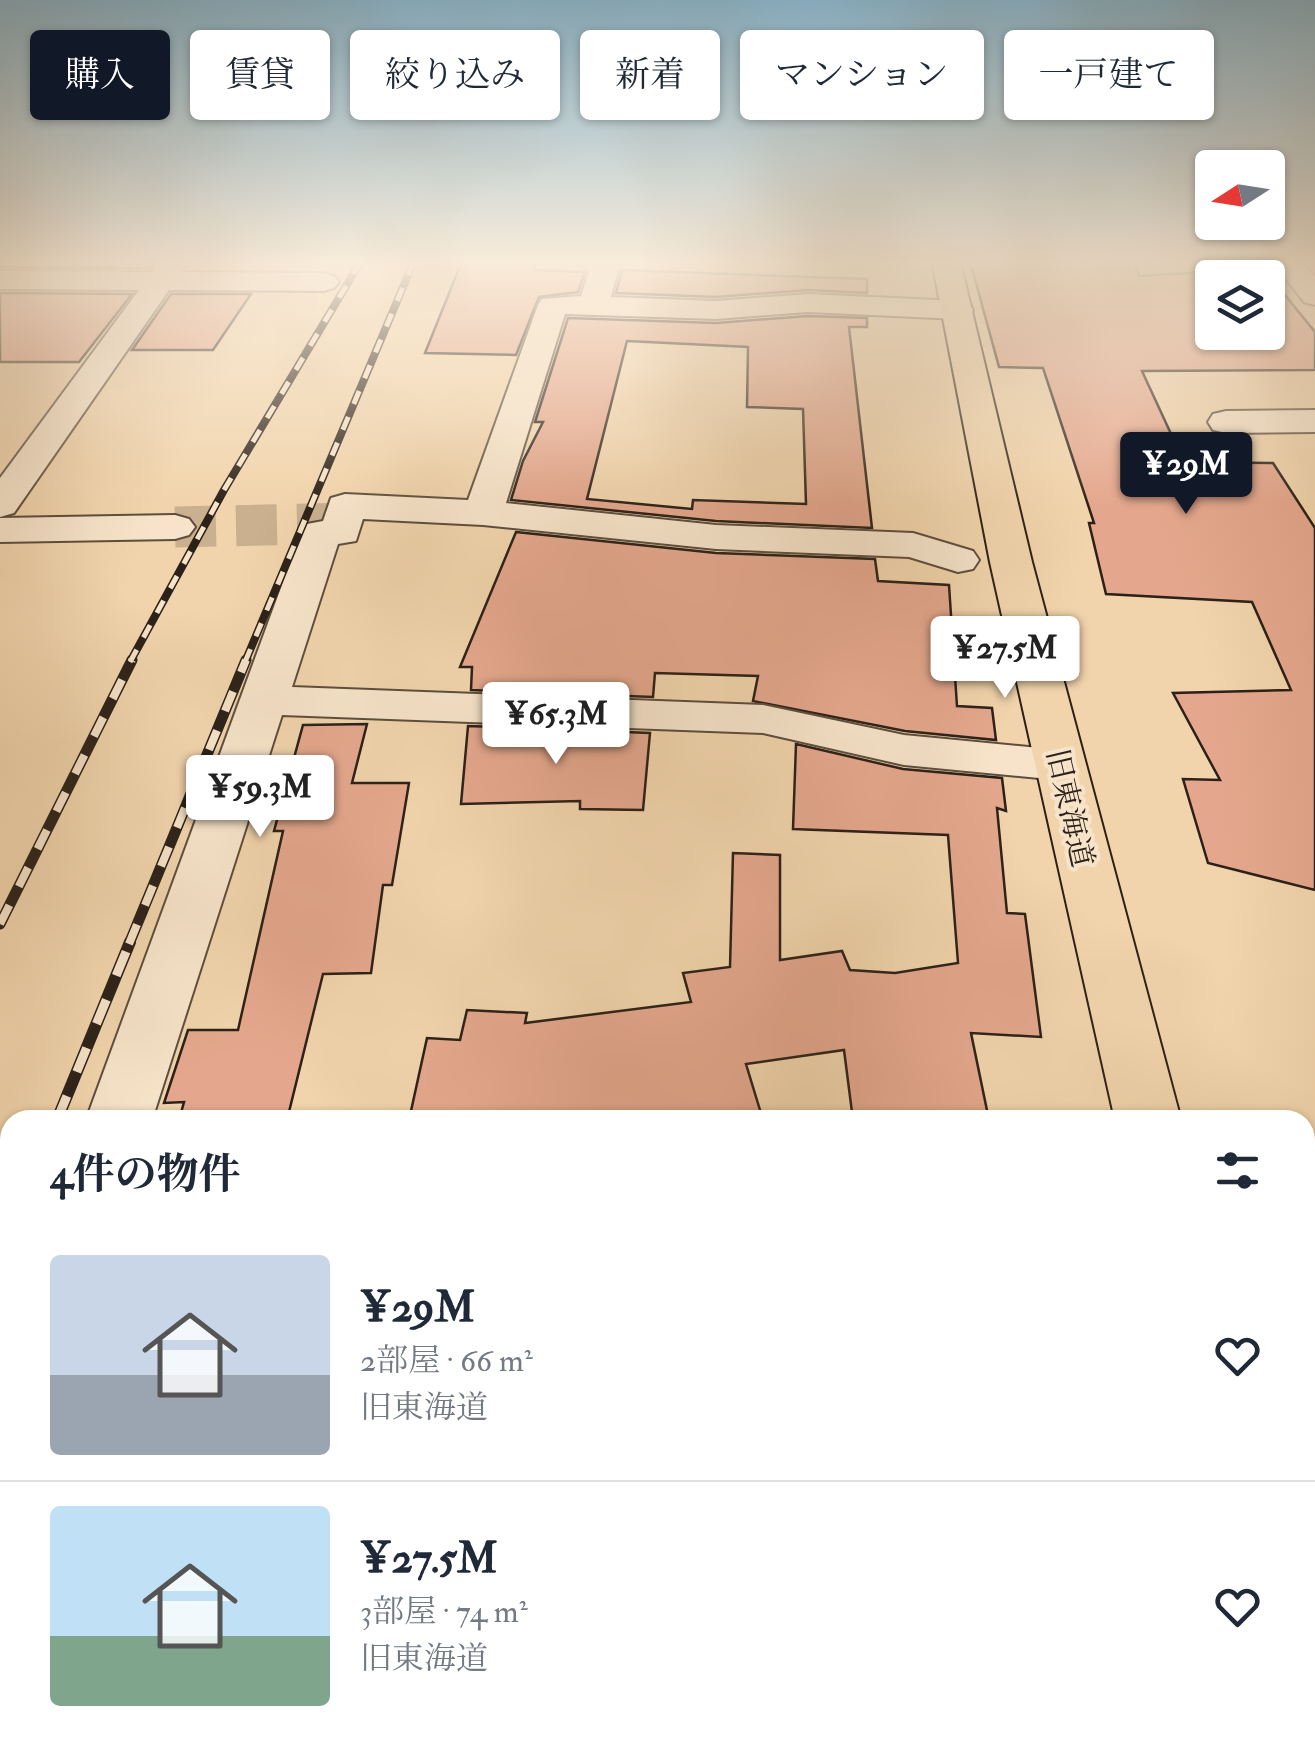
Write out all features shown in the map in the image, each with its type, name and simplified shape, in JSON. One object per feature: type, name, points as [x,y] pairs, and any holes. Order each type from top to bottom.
[{"type":"main road","name":"旧東海道","points":[[965,343],[1012,562],[1146,1110]]},
{"type":"street","points":[[0,505],[116,343]]},
{"type":"street","points":[[483,514],[540,343]]},
{"type":"street","points":[[1226,422],[1315,421]]},
{"type":"street","points":[[123,1110],[320,533],[342,532],[346,506],[483,514],[716,537],[914,545],[958,560]]},
{"type":"street","points":[[354,523],[448,526],[743,552],[1012,562]]},
{"type":"street","points":[[0,530],[175,527]]},
{"type":"street","points":[[264,700],[764,720],[904,750],[1060,764]]},
{"type":"building","points":[[0,343],[94,343],[79,362],[0,362]]},
{"type":"building","points":[[137,343],[218,343],[213,350],[132,350]]},
{"type":"building","points":[[429,343],[521,343],[516,355],[425,353]]},
{"type":"building","points":[[560,343],[627,343],[587,499],[692,509],[693,500],[806,504],[803,409],[747,407],[748,347],[662,343],[851,343],[872,528],[716,521],[511,500],[523,461],[543,422],[535,422]]},
{"type":"building","points":[[992,343],[1195,343],[1195,350],[1285,350],[1285,343],[1315,343],[1315,370],[1142,371],[1184,462],[1273,463],[1315,528],[1315,890],[1208,863],[1183,779],[1220,780],[1173,693],[1291,690],[1252,602],[1106,594],[1089,523],[1094,523],[1043,368],[999,367]]},
{"type":"building","points":[[516,532],[716,553],[875,559],[878,581],[949,585],[957,706],[992,708],[996,740],[905,731],[753,701],[758,676],[655,673],[653,697],[471,690],[472,667],[460,667]]},
{"type":"building","points":[[367,724],[352,783],[409,783],[392,885],[383,885],[371,973],[323,974],[289,1110],[182,1110],[184,1102],[164,1103],[188,1030],[238,1030],[283,831],[274,831],[303,725]]},
{"type":"building","points":[[468,726],[650,733],[643,810],[580,809],[580,801],[461,804]]},
{"type":"building","points":[[796,744],[903,769],[1002,778],[1006,811],[997,808],[1007,913],[1025,914],[1041,1037],[971,1033],[987,1110],[852,1110],[844,1050],[746,1064],[760,1110],[411,1110],[427,1038],[460,1040],[467,1010],[527,1013],[525,1023],[691,1002],[683,973],[730,967],[733,853],[780,855],[780,960],[842,951],[850,970],[895,973],[958,963],[948,835],[793,829]]},
{"type":"tunnel","points":[[175,527],[354,523]]},
{"type":"railway","points":[[130,662],[224,490],[312,343]]},
{"type":"railway","points":[[245,662],[380,343]]},
{"type":"railway","points":[[0,924],[132,660]]},
{"type":"railway","points":[[129,944],[246,660]]},
{"type":"railway","points":[[61,1110],[130,942]]}]
